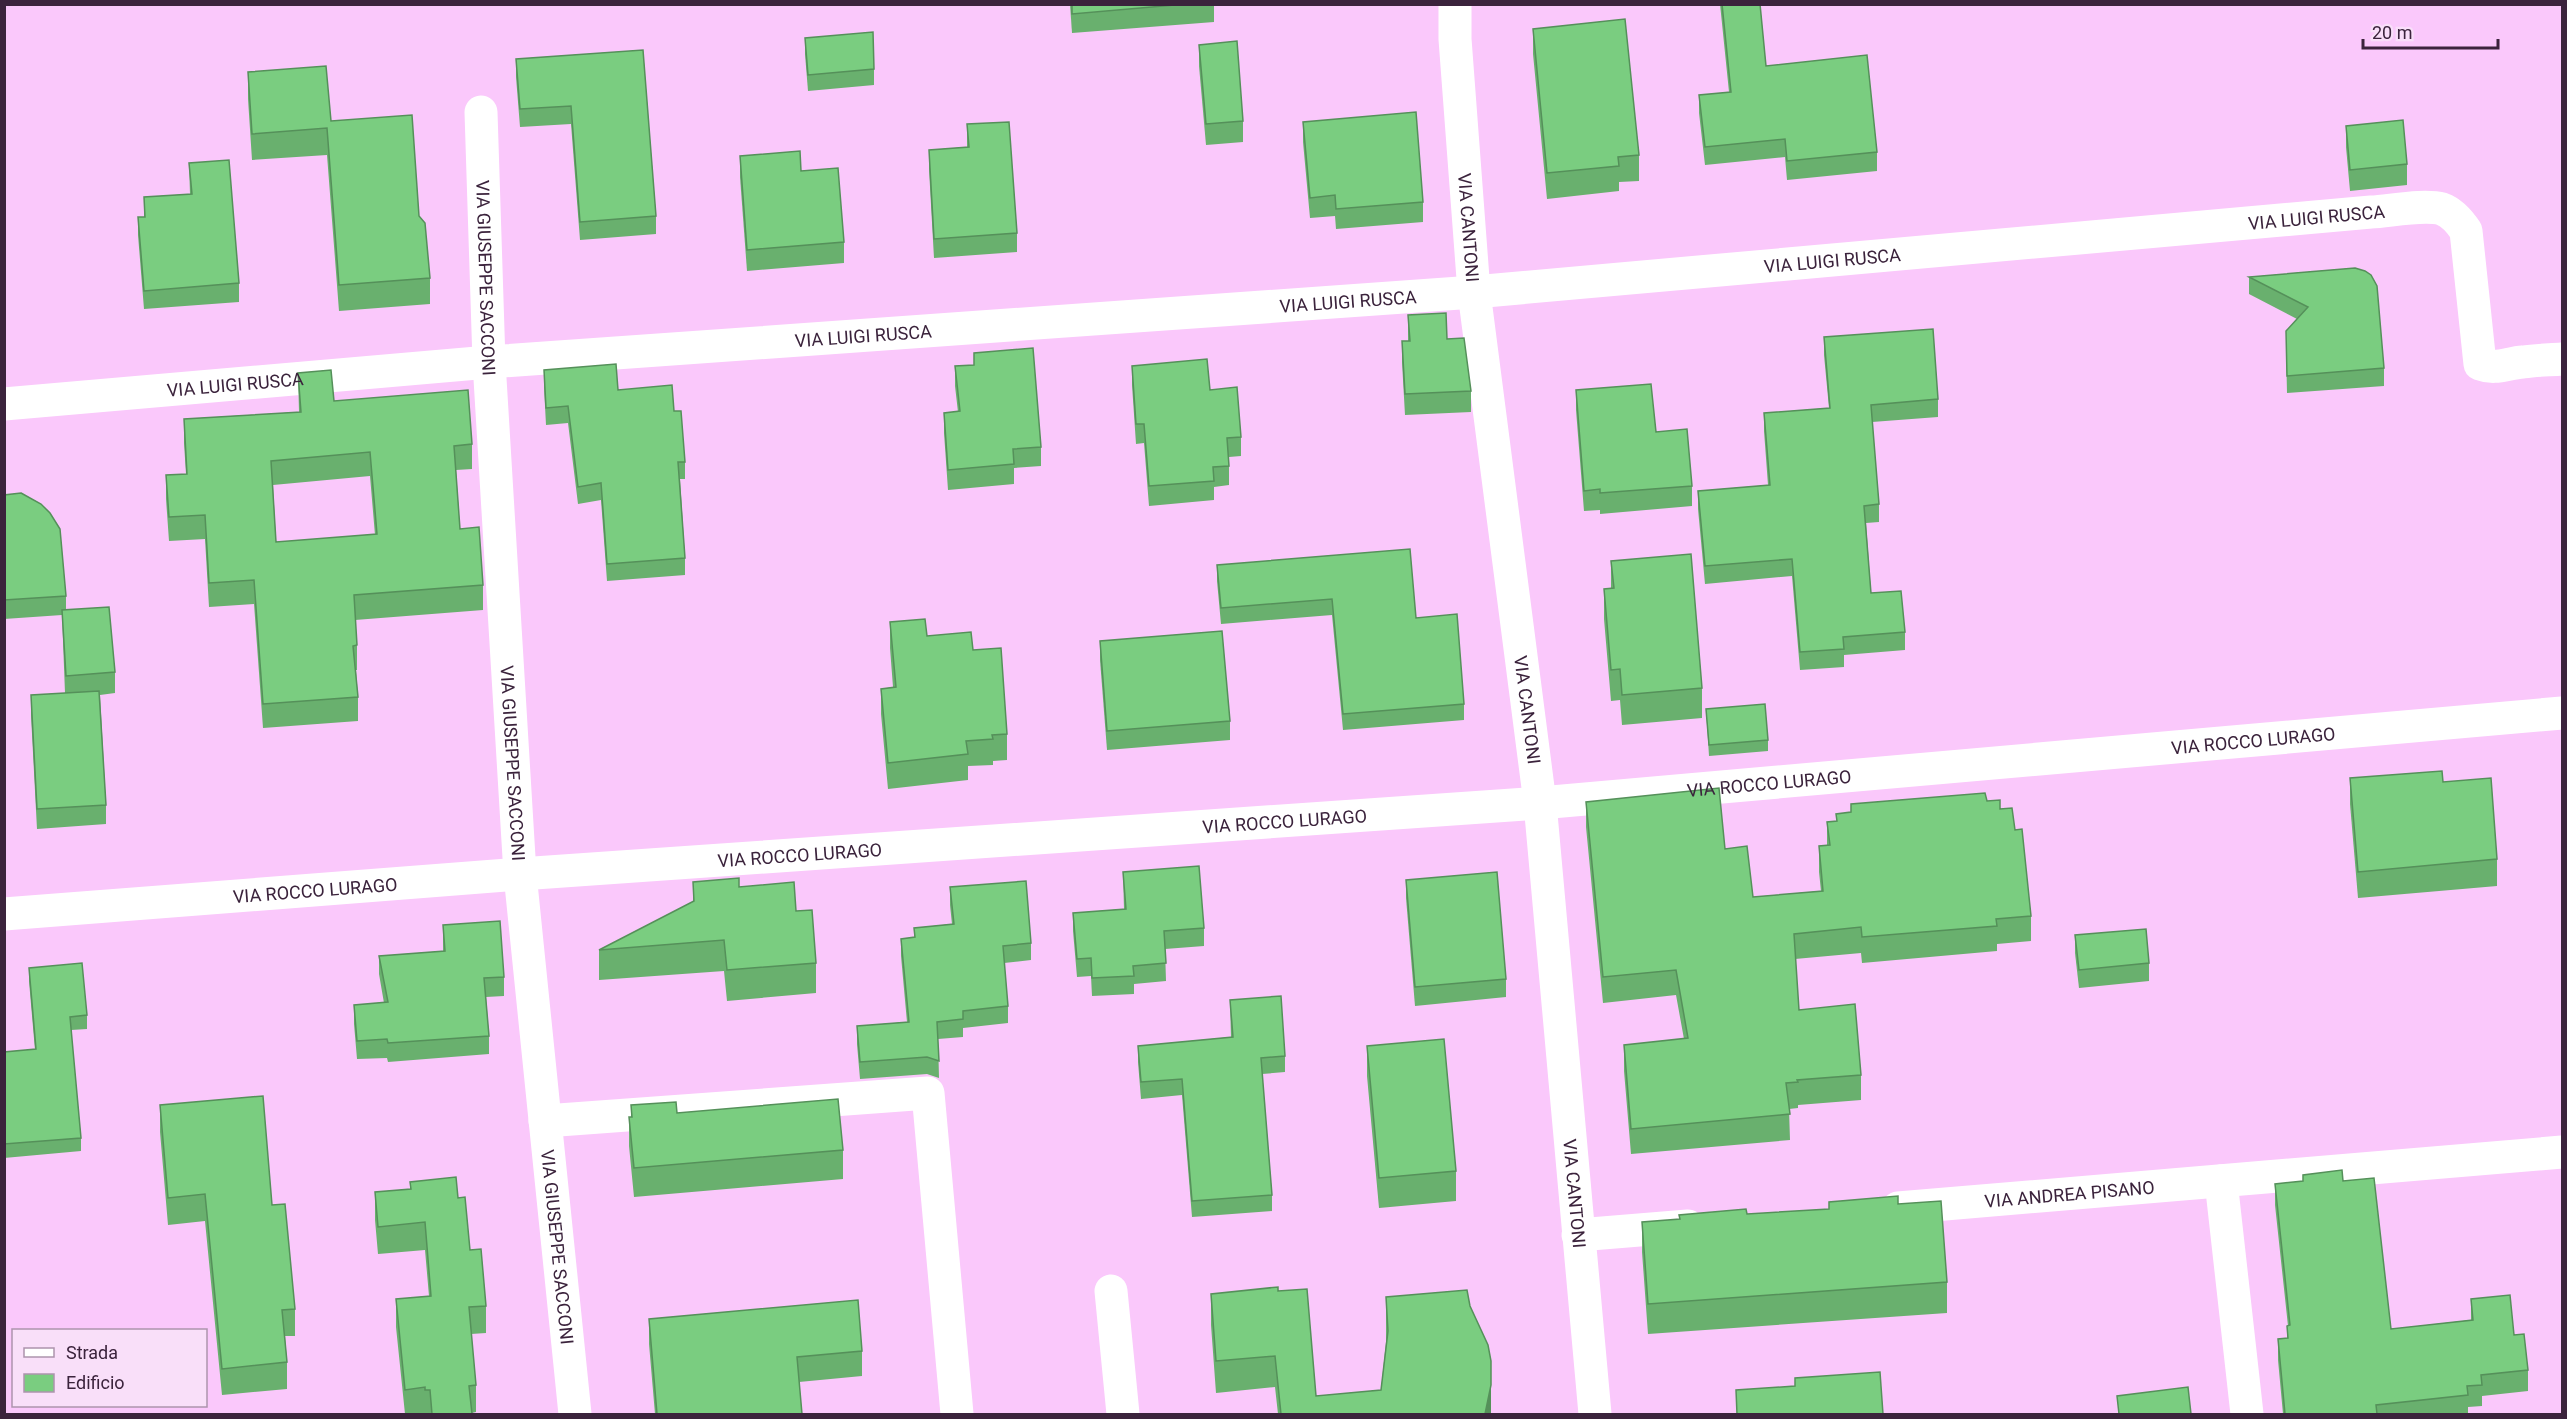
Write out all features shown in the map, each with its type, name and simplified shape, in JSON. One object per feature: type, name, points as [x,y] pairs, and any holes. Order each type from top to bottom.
[{"type":"street","name":"VIA CANTONI","points":[[1455,4],[1455,39],[1474,292],[1540,803],[1595,1414]]},
{"type":"street","name":"VIA GIUSEPPE SACCONI","points":[[481,112],[489,362],[519,874],[574,1414]]},
{"type":"street","name":"VIA LUIGI RUSCA","points":[[4,404],[489,362],[1474,292],[2371,212],[2436,209],[2451,214],[2460,221],[2466,231],[2480,364],[2501,367],[2520,362],[2562,359]]},
{"type":"street","name":"VIA ROCCO LURAGO","points":[[4,914],[519,874],[1540,803],[2562,712]]},
{"type":"street","points":[[545,1121],[928,1094],[957,1414]]},
{"type":"street","name":"VIA ANDREA PISANO","points":[[1864,1211],[2562,1152]]},
{"type":"street","points":[[2221,1181],[2247,1414]]},
{"type":"street","points":[[1578,1235],[1721,1223]]},
{"type":"street","points":[[1111,1290],[1123,1414]]},
{"type":"building","points":[[1072,4],[1186,4],[1072,14]]},
{"type":"building","points":[[1722,4],[1760,4],[1766,66],[1867,55],[1877,152],[1787,161],[1785,139],[1705,147],[1699,95],[1731,92]]},
{"type":"building","points":[[1625,19],[1639,155],[1618,157],[1619,166],[1547,173],[1533,29]]},
{"type":"building","points":[[873,32],[874,69],[808,75],[805,38]]},
{"type":"building","points":[[1237,41],[1243,121],[1206,124],[1199,45]]},
{"type":"building","points":[[643,50],[656,216],[580,222],[571,106],[520,109],[516,59]]},
{"type":"building","points":[[326,66],[331,121],[412,115],[419,216],[425,223],[430,278],[339,285],[327,128],[252,134],[248,72]]},
{"type":"building","points":[[1416,112],[1423,202],[1336,209],[1335,195],[1310,198],[1303,122]]},
{"type":"building","points":[[2403,120],[2407,164],[2350,170],[2346,126]]},
{"type":"building","points":[[1009,122],[1017,233],[934,239],[929,150],[969,147],[967,124]]},
{"type":"building","points":[[800,151],[801,171],[838,168],[844,242],[747,250],[740,156]]},
{"type":"building","points":[[229,160],[239,283],[144,291],[138,217],[145,217],[144,197],[192,194],[189,163]]},
{"type":"building","points":[[2355,268],[2371,275],[2377,286],[2384,368],[2287,376],[2286,331],[2308,307],[2249,277]]},
{"type":"building","points":[[1446,313],[1447,339],[1464,338],[1471,391],[1405,394],[1402,341],[1410,341],[1408,315]]},
{"type":"building","points":[[1933,329],[1938,399],[1871,405],[1879,504],[1864,506],[1871,593],[1901,591],[1905,632],[1843,637],[1844,649],[1800,652],[1792,559],[1705,566],[1698,491],[1770,485],[1764,413],[1830,408],[1824,337]]},
{"type":"building","points":[[1033,348],[1041,447],[1013,449],[1014,464],[948,470],[944,413],[960,411],[955,366],[974,365],[974,353]]},
{"type":"building","points":[[1207,359],[1210,390],[1237,387],[1241,437],[1227,438],[1229,466],[1213,467],[1214,481],[1149,486],[1144,424],[1136,424],[1132,366]]},
{"type":"building","points":[[616,364],[618,390],[672,385],[674,411],[681,411],[685,462],[678,462],[685,558],[607,564],[601,483],[578,487],[568,406],[546,408],[544,370]]},
{"type":"building","points":[[331,370],[334,401],[468,390],[472,444],[454,446],[460,529],[479,527],[483,585],[354,595],[357,645],[353,646],[358,697],[263,704],[254,580],[209,583],[205,515],[169,517],[166,475],[187,474],[184,419],[301,412],[298,373]],"holes":[[[370,452],[377,534],[276,542],[271,461]]]},
{"type":"building","points":[[1651,384],[1656,432],[1687,429],[1692,486],[1600,493],[1600,489],[1584,491],[1576,390]]},
{"type":"building","points":[[21,493],[41,504],[60,529],[66,596],[4,600],[4,495]]},
{"type":"building","points":[[1410,549],[1416,618],[1457,614],[1464,704],[1343,714],[1332,599],[1221,608],[1217,565]]},
{"type":"building","points":[[1691,554],[1702,688],[1622,695],[1620,669],[1611,670],[1604,589],[1614,588],[1611,561]]},
{"type":"building","points":[[109,607],[115,672],[66,676],[62,610]]},
{"type":"building","points":[[925,619],[927,636],[971,632],[973,650],[1001,648],[1007,734],[992,735],[993,739],[966,741],[968,754],[888,763],[881,689],[896,687],[890,622]]},
{"type":"building","points":[[1222,631],[1230,721],[1107,731],[1100,641]]},
{"type":"building","points":[[99,691],[106,805],[37,809],[31,695]]},
{"type":"building","points":[[1765,704],[1768,740],[1709,745],[1706,709]]},
{"type":"building","points":[[2442,771],[2443,782],[2491,778],[2497,859],[2358,872],[2350,778]]},
{"type":"building","points":[[1719,788],[1725,849],[1747,846],[1753,897],[1823,891],[1819,846],[1830,845],[1827,822],[1837,821],[1836,814],[1851,812],[1851,804],[1985,793],[1987,801],[2000,800],[2000,809],[2012,808],[2015,830],[2022,829],[2031,916],[1996,919],[1997,926],[1862,937],[1861,927],[1794,934],[1799,1010],[1855,1004],[1861,1075],[1797,1080],[1798,1082],[1786,1083],[1790,1114],[1631,1129],[1624,1045],[1688,1038],[1676,970],[1603,977],[1586,802]]},
{"type":"building","points":[[1199,866],[1204,928],[1164,931],[1166,963],[1133,966],[1134,976],[1092,978],[1091,958],[1077,959],[1073,913],[1126,909],[1123,872]]},
{"type":"building","points":[[1497,872],[1506,979],[1415,987],[1406,880]]},
{"type":"building","points":[[739,878],[739,887],[794,882],[796,911],[812,910],[816,963],[727,970],[724,940],[599,950],[694,901],[693,882]]},
{"type":"building","points":[[1026,881],[1031,943],[1003,946],[1008,1006],[963,1011],[963,1019],[937,1022],[939,1061],[927,1057],[860,1062],[857,1026],[909,1022],[901,939],[915,937],[914,928],[954,924],[950,887]]},
{"type":"building","points":[[500,921],[504,977],[484,978],[489,1036],[388,1043],[387,1039],[357,1041],[354,1005],[388,1002],[379,956],[445,951],[443,925]]},
{"type":"building","points":[[2146,929],[2149,963],[2079,970],[2075,935]]},
{"type":"building","points":[[82,963],[87,1015],[70,1017],[81,1138],[4,1144],[4,1052],[36,1049],[29,968]]},
{"type":"building","points":[[1281,996],[1285,1056],[1261,1058],[1272,1195],[1192,1201],[1182,1079],[1141,1082],[1138,1046],[1233,1037],[1230,1000]]},
{"type":"building","points":[[1444,1039],[1456,1171],[1379,1178],[1367,1046]]},
{"type":"building","points":[[263,1096],[272,1205],[285,1204],[295,1309],[282,1310],[287,1362],[222,1369],[205,1194],[168,1198],[160,1105]]},
{"type":"building","points":[[838,1099],[843,1150],[634,1168],[629,1117],[632,1117],[631,1105],[676,1102],[677,1113]]},
{"type":"building","points":[[2342,1170],[2343,1181],[2374,1178],[2391,1329],[2473,1320],[2471,1299],[2510,1295],[2514,1335],[2524,1334],[2528,1370],[2481,1375],[2482,1385],[2467,1386],[2468,1395],[2376,1405],[2377,1414],[2285,1414],[2278,1339],[2288,1338],[2287,1326],[2290,1325],[2275,1184],[2303,1181],[2303,1175]]},
{"type":"building","points":[[456,1177],[458,1198],[465,1197],[470,1250],[481,1249],[486,1306],[469,1307],[476,1385],[469,1386],[472,1414],[432,1414],[430,1390],[425,1390],[425,1387],[405,1390],[396,1299],[431,1296],[425,1222],[378,1227],[375,1192],[411,1189],[410,1182]]},
{"type":"building","points":[[1898,1196],[1898,1204],[1941,1201],[1947,1282],[1648,1304],[1642,1222],[1680,1219],[1679,1215],[1746,1209],[1747,1214],[1829,1209],[1829,1202]]},
{"type":"building","points":[[1278,1287],[1278,1291],[1307,1289],[1316,1396],[1381,1390],[1388,1331],[1386,1297],[1467,1290],[1470,1306],[1488,1345],[1491,1361],[1491,1385],[1485,1414],[1281,1414],[1275,1356],[1216,1361],[1211,1294]]},
{"type":"building","points":[[858,1300],[862,1351],[797,1357],[802,1414],[657,1414],[649,1319]]},
{"type":"building","points":[[1880,1372],[1883,1414],[1737,1414],[1736,1390],[1795,1386],[1795,1378]]},
{"type":"building","points":[[2188,1387],[2191,1414],[2119,1414],[2117,1396]]}]
